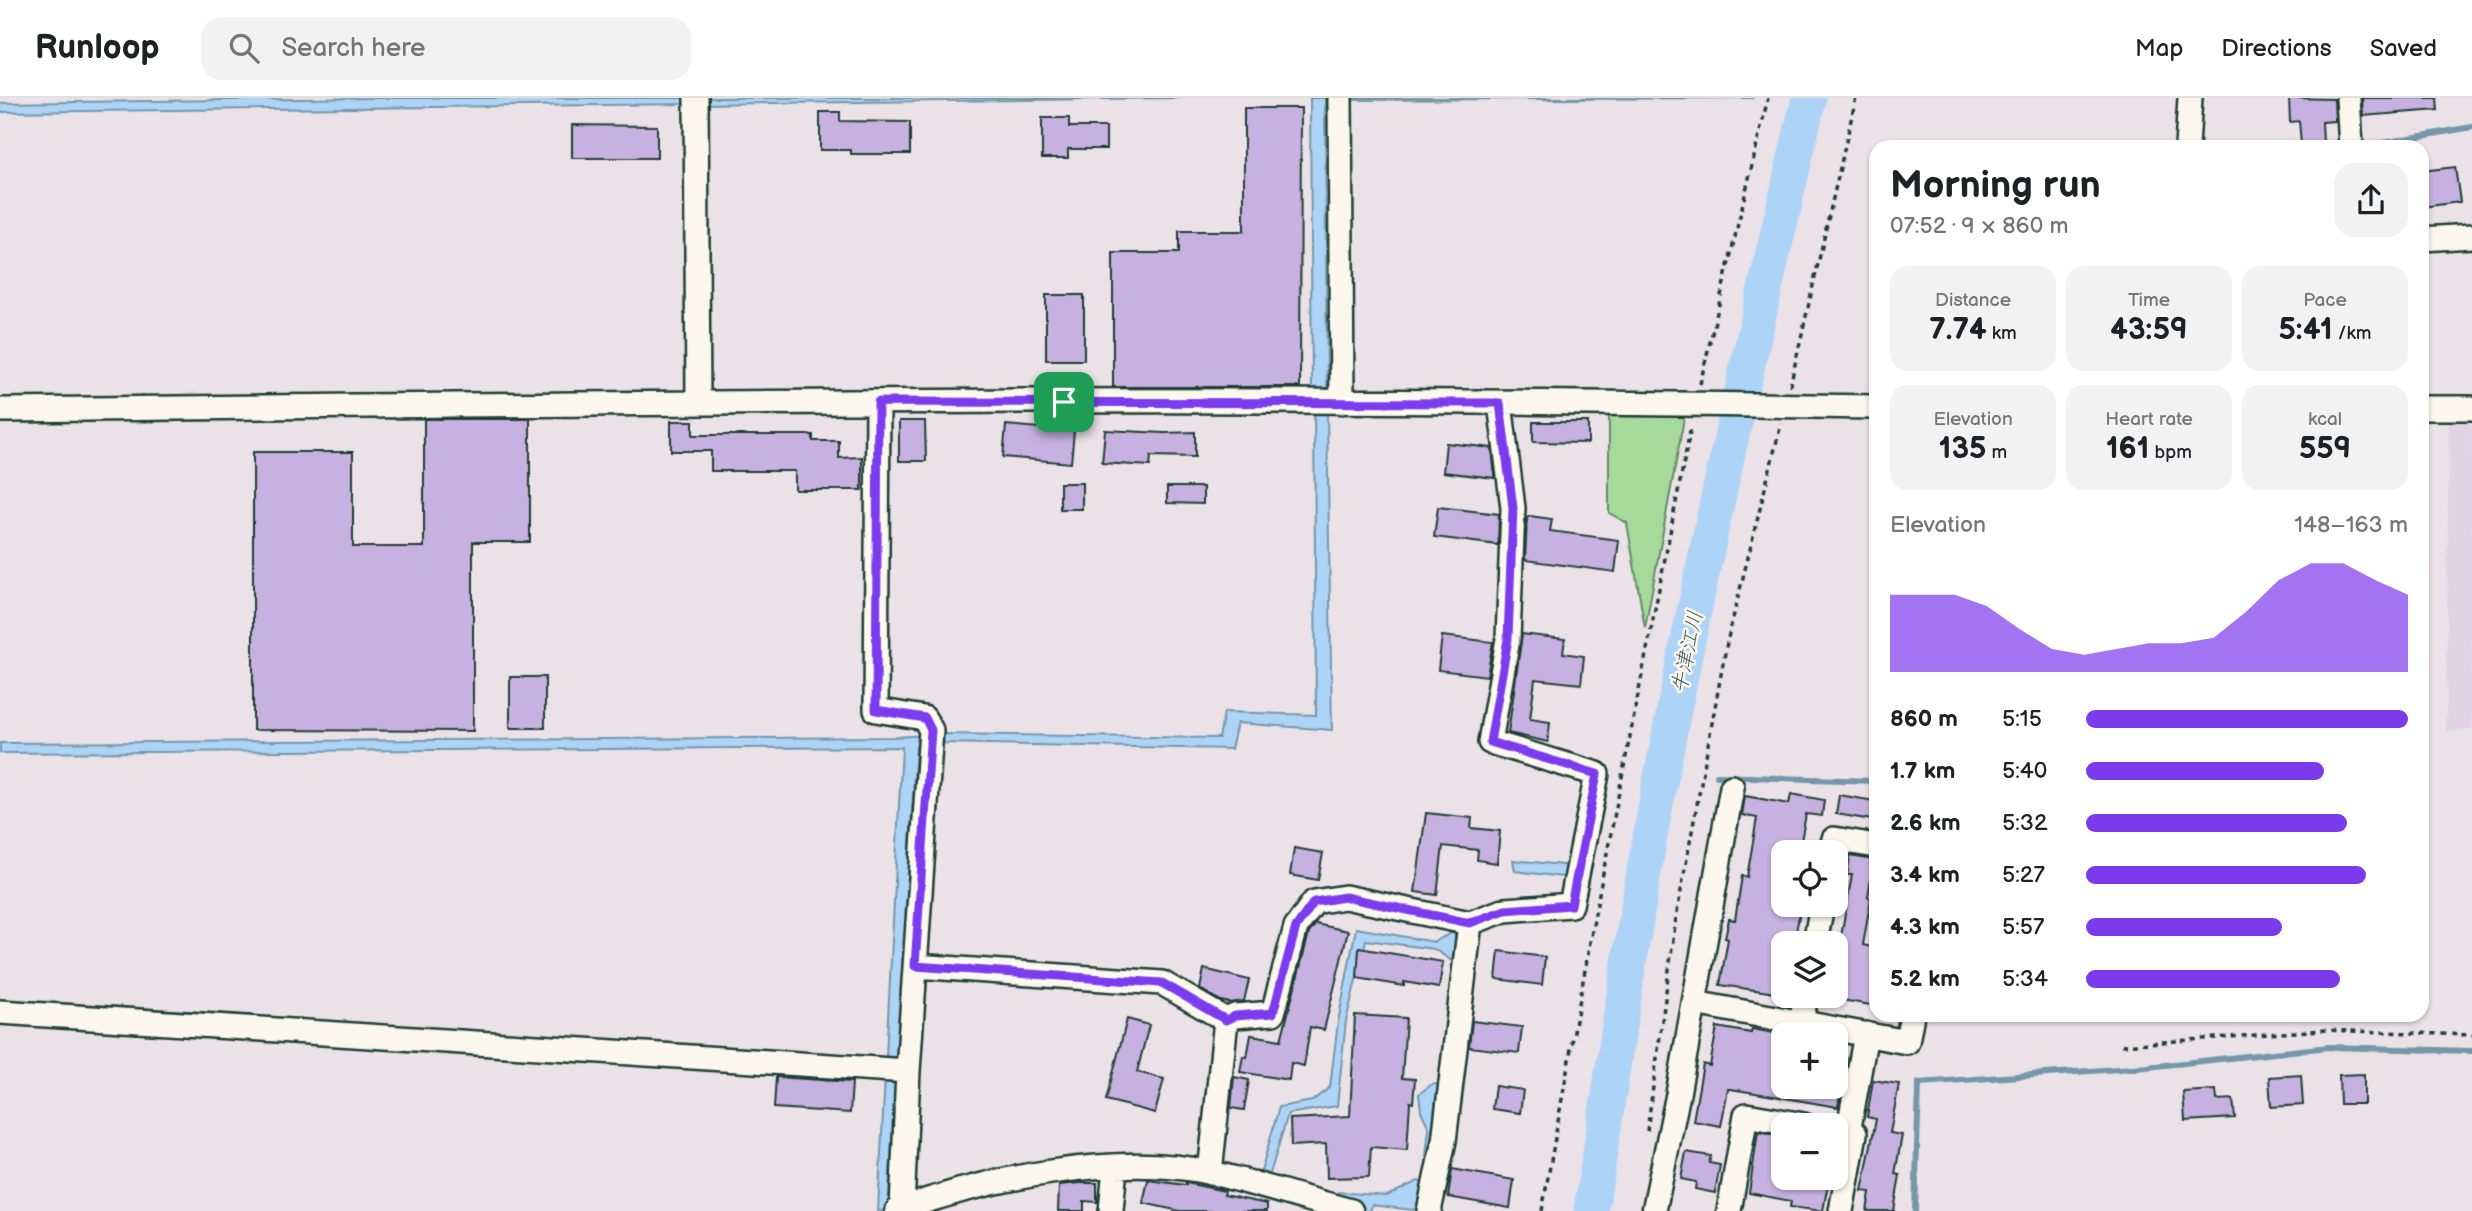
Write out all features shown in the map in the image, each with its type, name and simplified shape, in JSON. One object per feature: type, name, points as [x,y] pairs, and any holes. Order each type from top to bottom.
[{"type":"street","points":[[696,98],[698,402]]},
{"type":"street","points":[[1340,98],[1342,402]]},
{"type":"street","points":[[2187,140],[2190,98]]},
{"type":"street","points":[[2348,98],[2351,140]]},
{"type":"street","points":[[2429,239],[2472,236]]},
{"type":"street","points":[[0,410],[698,402],[1342,402],[1869,407]]},
{"type":"street","points":[[878,402],[876,710],[925,718],[930,741],[900,1210],[986,1184],[1068,1171],[1157,1167],[1210,1173],[1351,1211]]},
{"type":"street","points":[[1226,1020],[1235,1016],[1273,1013],[1296,927],[1314,902],[1345,897],[1470,923],[1505,910],[1571,905],[1597,774],[1490,742],[1508,639],[1513,508],[1500,403]]},
{"type":"street","points":[[2429,408],[2472,408]]},
{"type":"street","points":[[1654,1211],[1732,787]]},
{"type":"street","points":[[1848,841],[1869,845]]},
{"type":"street","points":[[1429,1211],[1444,1141],[1470,923]]},
{"type":"street","points":[[915,966],[1162,983],[1226,1020]]},
{"type":"street","points":[[1694,1003],[1801,1022],[1804,1008]]},
{"type":"street","points":[[0,1012],[908,1071]]},
{"type":"street","points":[[1210,1173],[1226,1020]]},
{"type":"street","points":[[1848,1031],[1907,1042],[1911,1022]]},
{"type":"street","points":[[1847,1113],[1866,1034]]},
{"type":"street","points":[[1728,1211],[1746,1115],[1771,1119]]},
{"type":"street","points":[[1848,1133],[1855,1134],[1848,1172]]},
{"type":"street","points":[[1111,1211],[1115,1167]]},
{"type":"street","points":[[1841,1211],[1845,1190]]},
{"type":"path","points":[[1542,1211],[1595,914],[1696,405],[1768,98]]},
{"type":"path","points":[[1647,1133],[1676,918],[1727,642],[1786,405],[1856,98]]},
{"type":"path","points":[[2122,1045],[2322,1030],[2472,1035]]},
{"type":"shaded area","points":[[2449,401],[2472,401],[2472,730],[2446,731]]},
{"type":"green space","points":[[1688,397],[1645,628],[1627,523],[1609,513],[1609,399]]},
{"type":"water","points":[[376,98],[688,98],[688,104],[0,112],[0,103]]},
{"type":"water","points":[[701,98],[1181,98],[701,104]]},
{"type":"water","points":[[1310,98],[1325,98],[1327,392],[1312,391]]},
{"type":"water","points":[[1351,98],[1754,98],[1351,100]]},
{"type":"water","points":[[1314,412],[1327,412],[1332,730],[1237,723],[1231,749],[940,743],[916,746],[888,1211],[878,1211],[902,747],[0,753],[0,743],[895,737],[942,734],[1219,738],[1224,712],[1316,715]]},
{"type":"water","points":[[1513,860],[1571,866],[1570,878],[1515,871]]},
{"type":"water","points":[[1356,928],[1434,942],[1453,932],[1460,944],[1458,965],[1434,949],[1366,940],[1346,1021],[1337,1106],[1288,1114],[1269,1177],[1260,1175],[1279,1107],[1312,1101],[1330,1087],[1338,1022]]},
{"type":"water","points":[[1432,1084],[1444,1085],[1430,1161],[1426,1157],[1429,1128],[1421,1111],[1419,1094]]},
{"type":"water","points":[[1418,1181],[1423,1183],[1420,1204],[1413,1210],[1372,1205],[1370,1211],[1361,1211],[1362,1206],[1336,1198],[1338,1192],[1387,1196]]},
{"type":"building","points":[[2289,98],[2334,99],[2335,121],[2322,122],[2323,140],[2301,140],[2299,121],[2290,122]]},
{"type":"building","points":[[2362,98],[2437,98],[2438,110],[2363,116]]},
{"type":"building","points":[[1244,108],[1301,108],[1300,387],[1113,387],[1113,253],[1179,253],[1179,231],[1244,231]]},
{"type":"building","points":[[820,112],[840,112],[840,121],[910,122],[910,154],[851,154],[851,150],[820,150]]},
{"type":"building","points":[[1042,118],[1069,118],[1069,127],[1106,127],[1106,149],[1068,149],[1068,158],[1042,158]]},
{"type":"building","points":[[572,125],[657,126],[657,158],[572,158]]},
{"type":"building","points":[[2455,167],[2460,202],[2429,206],[2429,170]]},
{"type":"building","points":[[1046,295],[1084,295],[1084,360],[1046,360]]},
{"type":"building","points":[[424,419],[530,419],[530,542],[473,542],[473,731],[253,730],[253,452],[353,452],[353,547],[424,547]]},
{"type":"building","points":[[671,421],[693,421],[693,435],[813,435],[813,441],[839,441],[839,458],[862,457],[862,490],[795,490],[795,471],[711,471],[711,451],[671,451]]},
{"type":"building","points":[[899,421],[925,421],[926,461],[899,461]]},
{"type":"building","points":[[1533,422],[1588,422],[1588,443],[1533,442]]},
{"type":"building","points":[[1006,425],[1074,431],[1071,463],[1003,457]]},
{"type":"building","points":[[1105,430],[1195,432],[1195,457],[1151,456],[1150,466],[1102,463]]},
{"type":"building","points":[[1446,443],[1492,448],[1495,478],[1443,472]]},
{"type":"building","points":[[1060,483],[1082,483],[1082,509],[1060,509]]},
{"type":"building","points":[[1167,487],[1203,487],[1203,504],[1167,503]]},
{"type":"building","points":[[1438,507],[1499,514],[1498,545],[1434,537]]},
{"type":"building","points":[[1530,516],[1552,519],[1550,531],[1619,540],[1615,572],[1525,560],[1527,518]]},
{"type":"building","points":[[1522,634],[1565,639],[1563,653],[1584,656],[1581,684],[1535,679],[1530,719],[1550,722],[1548,742],[1508,733]]},
{"type":"building","points":[[1442,636],[1493,642],[1487,676],[1438,670]]},
{"type":"building","points":[[510,677],[545,677],[545,728],[510,728]]},
{"type":"building","points":[[1791,794],[1824,800],[1822,816],[1806,814],[1801,840],[1771,840],[1771,917],[1799,917],[1796,931],[1771,931],[1771,992],[1720,985],[1729,919],[1735,920],[1742,876],[1747,877],[1757,818],[1742,815],[1745,796],[1789,804]]},
{"type":"building","points":[[1839,795],[1869,800],[1869,820],[1836,814]]},
{"type":"building","points":[[1426,813],[1472,818],[1471,828],[1500,831],[1497,863],[1477,860],[1478,850],[1443,846],[1437,895],[1415,892]]},
{"type":"building","points":[[1294,848],[1323,853],[1318,880],[1290,875]]},
{"type":"building","points":[[1850,856],[1869,859],[1869,910],[1863,945],[1869,946],[1869,1005],[1848,1001],[1848,931],[1842,931],[1844,917],[1848,917],[1852,875],[1848,875]]},
{"type":"building","points":[[1316,924],[1348,931],[1324,1030],[1310,1027],[1304,1066],[1291,1063],[1289,1080],[1240,1072],[1243,1056],[1247,1057],[1251,1035],[1281,1040],[1309,933]]},
{"type":"building","points":[[1359,948],[1443,962],[1439,988],[1404,982],[1404,986],[1357,978]]},
{"type":"building","points":[[1499,951],[1545,957],[1542,985],[1496,979]]},
{"type":"building","points":[[1204,969],[1249,980],[1244,1001],[1221,1001],[1200,989]]},
{"type":"building","points":[[1355,1015],[1406,1018],[1402,1078],[1415,1079],[1413,1103],[1410,1102],[1407,1150],[1371,1147],[1369,1177],[1327,1178],[1326,1144],[1291,1146],[1290,1119],[1350,1116]]},
{"type":"building","points":[[1127,1019],[1149,1025],[1137,1072],[1164,1079],[1155,1113],[1106,1100]]},
{"type":"building","points":[[1472,1021],[1522,1027],[1519,1053],[1469,1047]]},
{"type":"building","points":[[1717,1027],[1751,1033],[1752,1029],[1771,1032],[1771,1096],[1728,1089],[1721,1126],[1693,1121],[1703,1064],[1710,1066]]},
{"type":"building","points":[[2364,1074],[2364,1104],[2340,1104],[2339,1075]]},
{"type":"building","points":[[2301,1075],[2303,1105],[2271,1107],[2269,1077]]},
{"type":"building","points":[[776,1077],[852,1082],[850,1113],[774,1108]]},
{"type":"building","points":[[1234,1077],[1249,1080],[1244,1110],[1231,1108]]},
{"type":"building","points":[[1873,1080],[1899,1084],[1890,1133],[1902,1135],[1895,1174],[1900,1175],[1894,1211],[1867,1211],[1870,1192],[1862,1191],[1876,1119],[1867,1117]]},
{"type":"building","points":[[1495,1086],[1523,1090],[1520,1113],[1492,1109]]},
{"type":"building","points":[[2216,1090],[2217,1100],[2233,1099],[2235,1118],[2185,1121],[2183,1092]]},
{"type":"building","points":[[1789,1099],[1839,1099],[1838,1107]]},
{"type":"building","points":[[1758,1131],[1771,1134],[1771,1190],[1827,1190],[1823,1211],[1790,1207],[1791,1201],[1749,1193]]},
{"type":"building","points":[[1686,1152],[1711,1156],[1709,1163],[1720,1165],[1715,1193],[1695,1189],[1696,1182],[1681,1179]]},
{"type":"building","points":[[1452,1169],[1514,1180],[1510,1208],[1448,1197]]},
{"type":"building","points":[[1148,1180],[1186,1183],[1225,1191],[1224,1195],[1267,1204],[1267,1211],[1180,1211],[1143,1203]]},
{"type":"building","points":[[1097,1183],[1097,1202],[1084,1201],[1084,1211],[1058,1211],[1059,1185]]},
{"type":"waterway","name":"牛津江川","points":[[1591,1211],[1642,882],[1662,772],[1732,434],[1809,98]]},
{"type":"waterway","points":[[2399,140],[2472,127]]},
{"type":"waterway","points":[[1717,776],[1869,781]]},
{"type":"waterway","points":[[1915,1211],[1919,1083],[2147,1067],[2329,1047],[2472,1051]]},
{"type":"route","points":[[878,402],[1064,402],[1500,403],[1513,508],[1508,639],[1490,742],[1597,774],[1571,905],[1505,910],[1470,923],[1345,897],[1314,902],[1296,927],[1273,1013],[1235,1016],[1226,1020],[1162,983],[915,966],[931,730],[925,718],[876,710],[878,402]]}]
